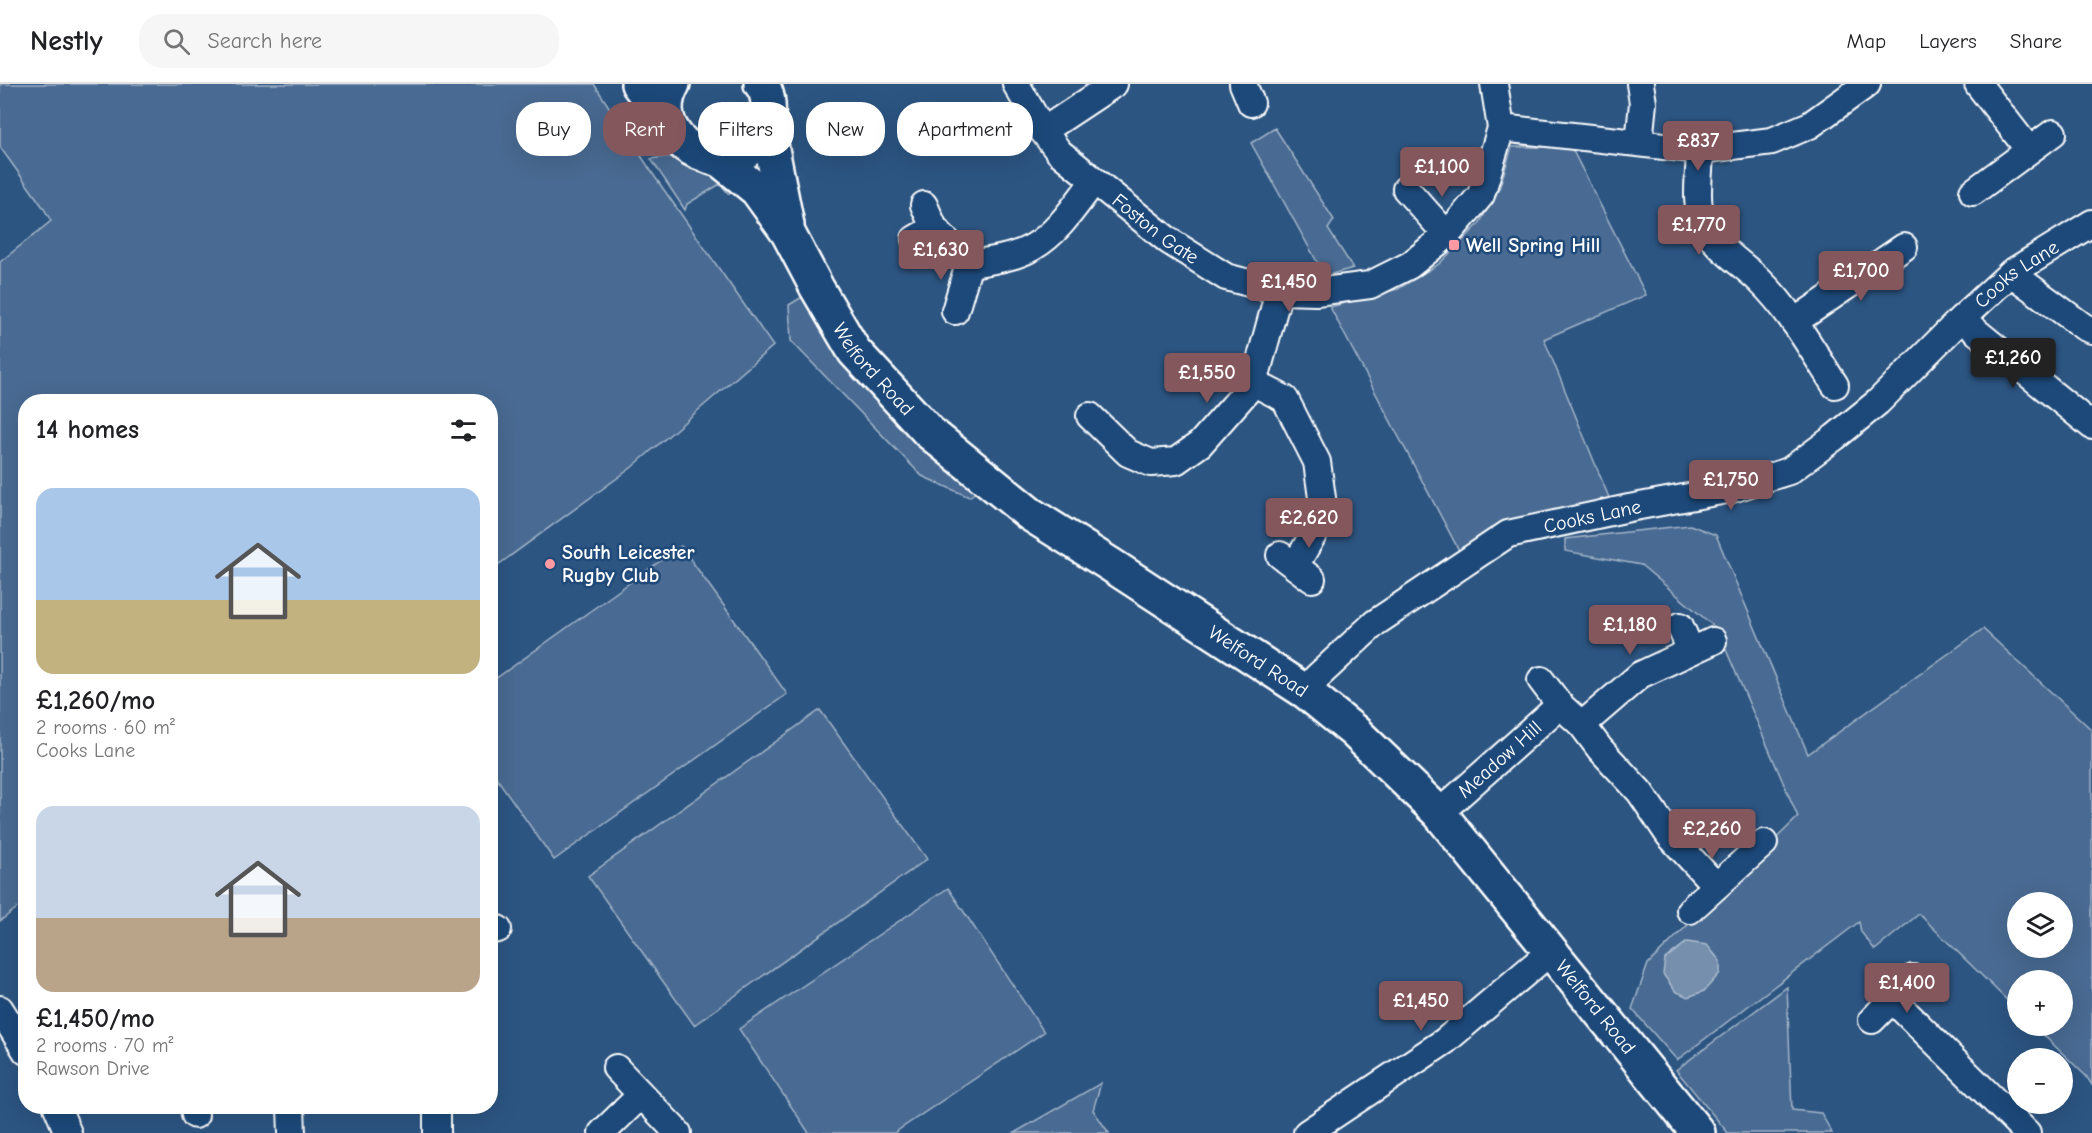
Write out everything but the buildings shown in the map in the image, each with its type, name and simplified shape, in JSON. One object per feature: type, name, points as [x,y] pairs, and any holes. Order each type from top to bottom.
[{"type":"main road","points":[[638,84],[652,102]]},
{"type":"main road","points":[[667,102],[674,84]]},
{"type":"main road","points":[[720,160],[745,152],[760,138],[770,100]]},
{"type":"main road","name":"Welford Road","points":[[770,100],[788,232]]},
{"type":"main road","name":"Welford Road","points":[[686,144],[696,152],[720,160],[757,190],[788,232],[817,288],[854,351],[929,432],[1030,514],[1306,692],[1354,731],[1438,813],[1698,1133]]},
{"type":"street","name":"Foston Gate","points":[[1016,84],[1043,131],[1059,152],[1169,241],[1226,277],[1278,291],[1316,292],[1370,285],[1410,265],[1447,235],[1481,195],[1501,128],[1494,84]]},
{"type":"street","points":[[1043,131],[1114,84]]},
{"type":"street","points":[[1639,142],[1642,104],[1640,84]]},
{"type":"street","points":[[1501,128],[1701,150],[1772,141],[1810,125],[1867,84]]},
{"type":"street","points":[[1978,84],[2029,150]]},
{"type":"street","points":[[1973,192],[2053,133]]},
{"type":"street","points":[[1701,150],[1699,211],[1704,226],[1712,238],[1762,282],[1794,322],[1835,385]]},
{"type":"street","points":[[924,224],[969,264],[998,260],[1033,247],[1058,227],[1094,182]]},
{"type":"street","points":[[1406,189],[1447,235]]},
{"type":"street","name":"Cooks Lane","points":[[1306,692],[1317,677],[1375,623],[1508,534],[1732,489],[1789,471],[1835,438],[1878,402],[1961,319],[2012,273],[2092,224]]},
{"type":"street","points":[[1794,322],[1904,247]]},
{"type":"street","points":[[955,311],[969,264]]},
{"type":"street","points":[[2012,273],[2084,327],[2092,330]]},
{"type":"street","points":[[1090,416],[1128,453],[1151,463],[1176,461],[1200,444],[1254,383],[1278,291]]},
{"type":"street","points":[[1961,319],[2092,426]]},
{"type":"street","points":[[1254,383],[1285,399],[1317,462],[1323,505],[1317,528],[1296,567]]},
{"type":"street","points":[[1582,725],[1640,675],[1702,646],[1680,626]]},
{"type":"street","name":"Meadow Hill","points":[[1541,680],[1560,705],[1582,725],[1600,749],[1640,792],[1669,835],[1716,886]]},
{"type":"street","name":"Meadow Hill","points":[[1438,813],[1560,705]]},
{"type":"street","points":[[1690,910],[1764,843]]},
{"type":"street","points":[[1307,1133],[1445,1041],[1550,952]]},
{"type":"street","points":[[1872,1020],[1913,978]]},
{"type":"street","points":[[1892,999],[2027,1133]]},
{"type":"street","points":[[0,1009],[18,1038]]},
{"type":"street","points":[[616,1068],[678,1133]]},
{"type":"street","points":[[602,1133],[641,1095]]},
{"type":"street","points":[[60,1114],[68,1133]]},
{"type":"street","points":[[291,1114],[292,1133]]},
{"type":"street","points":[[437,1114],[437,1133]]},
{"type":"shaded area","points":[[0,84],[594,84],[606,102],[603,102],[603,156],[641,156],[773,346],[631,468],[498,565],[498,394],[18,394],[18,907],[0,921],[0,262],[51,221],[0,147]]},
{"type":"shaded area","points":[[1275,128],[1334,220],[1328,229],[1353,268],[1325,276],[1251,143]]},
{"type":"shaded area","points":[[1512,147],[1571,147],[1646,295],[1544,339],[1610,500],[1463,558],[1330,307],[1398,289],[1439,264],[1479,224],[1499,189]]},
{"type":"shaded area","points":[[696,152],[698,156],[703,156],[745,180],[729,194],[720,184],[687,204],[685,210],[651,159],[686,156],[686,154]]},
{"type":"shaded area","points":[[817,288],[990,482],[969,497],[922,476],[791,341],[789,305]]},
{"type":"shaded area","points":[[1690,525],[1716,535],[1808,754],[1983,629],[2092,730],[2092,1085],[2073,1064],[2073,1048],[2057,1048],[2044,1036],[2073,1036],[2073,970],[2007,970],[2007,1000],[1919,914],[1875,950],[1861,932],[1859,922],[1677,1060],[1632,1009],[1648,964],[1798,817],[1717,629],[1641,565],[1565,551],[1565,539]]},
{"type":"shaded area","points":[[681,546],[787,694],[554,860],[498,780],[498,677]]},
{"type":"shaded area","points":[[820,710],[927,859],[694,1025],[588,876]]},
{"type":"shaded area","points":[[948,888],[1044,1032],[894,1133],[809,1133],[739,1029]]},
{"type":"shaded area","points":[[1687,942],[1707,945],[1720,961],[1720,973],[1704,991],[1688,997],[1675,991],[1663,974],[1665,959]]},
{"type":"shaded area","points":[[1787,987],[1792,1110],[1821,1113],[1832,1133],[1728,1133],[1676,1070]]},
{"type":"shaded area","points":[[1101,1083],[1093,1110],[1109,1133],[1014,1133]]},
{"type":"place","name":"Well Spring Hill","points":[[1454,245]]},
{"type":"place","name":"South Leicester Rugby Club","points":[[550,564]]}]
